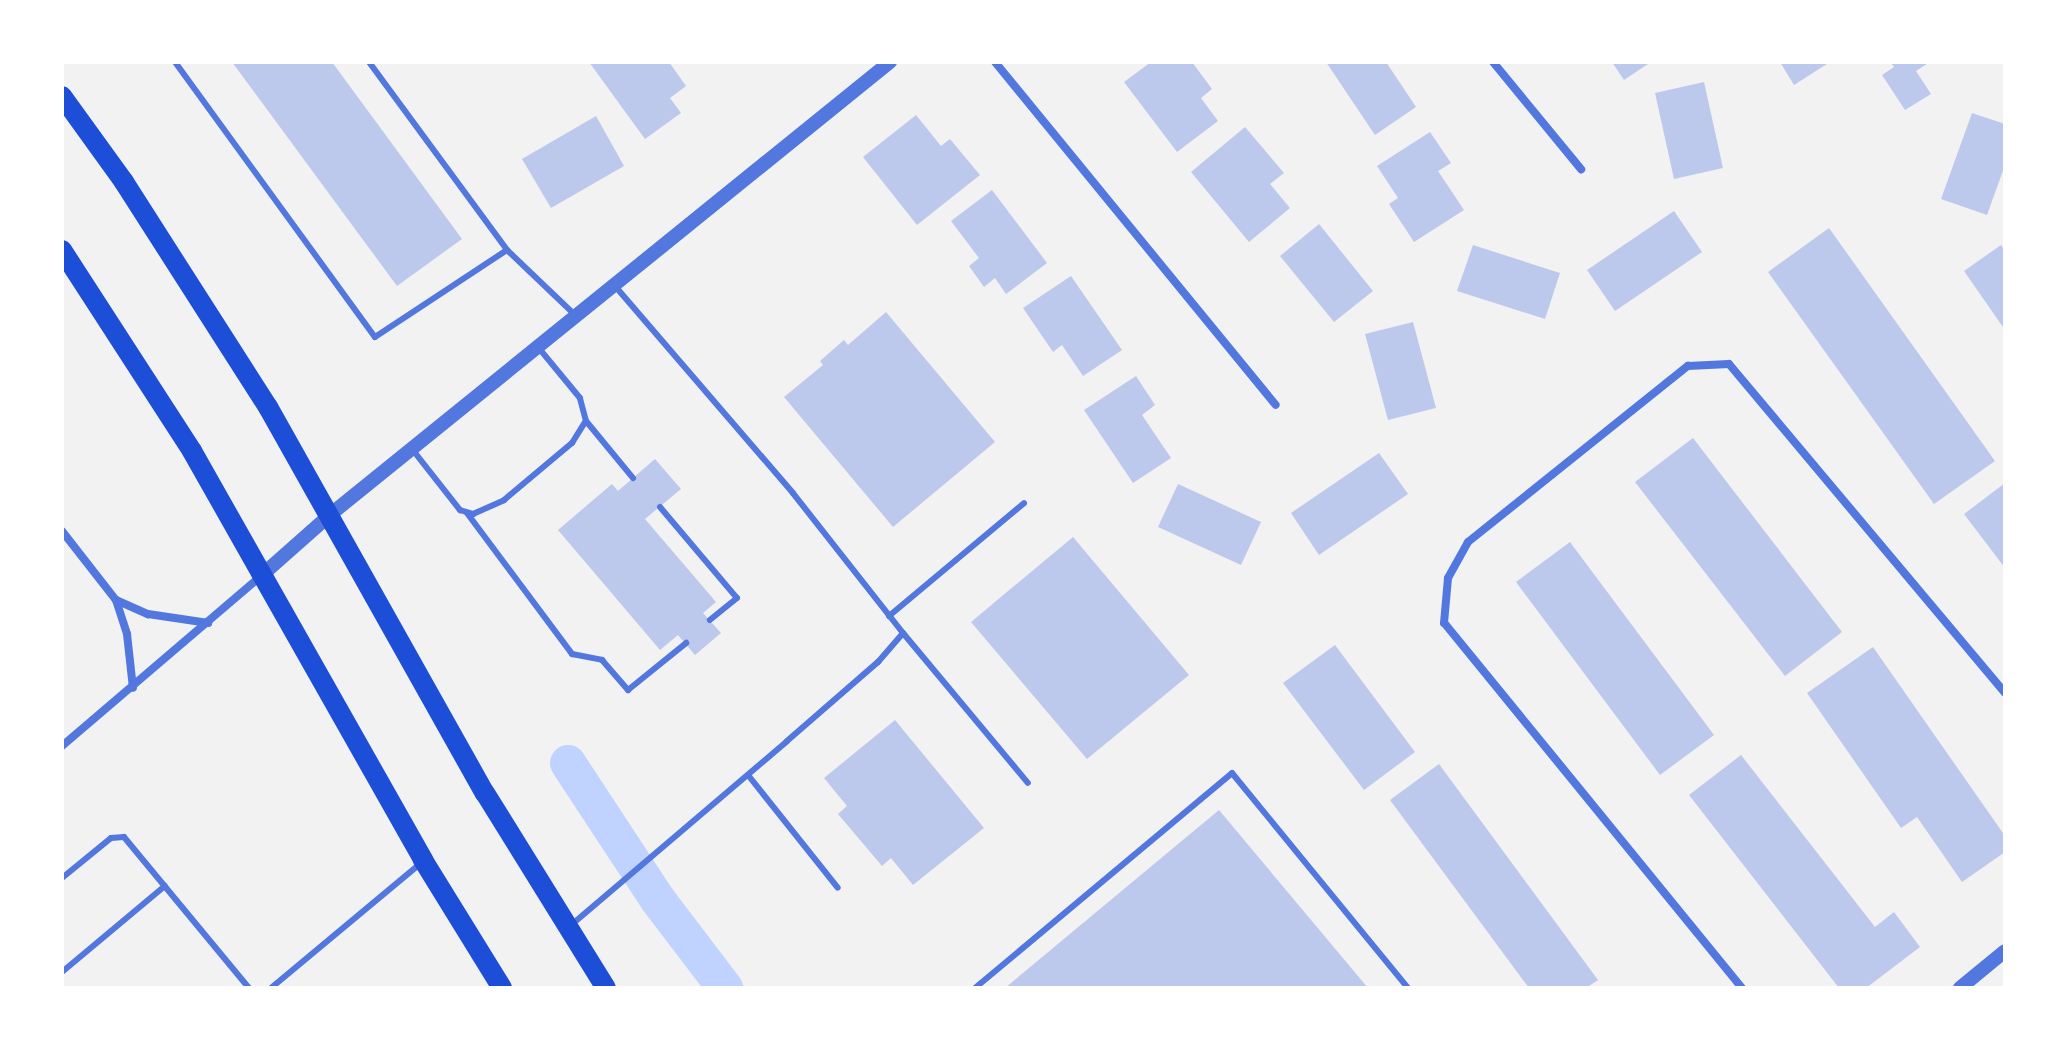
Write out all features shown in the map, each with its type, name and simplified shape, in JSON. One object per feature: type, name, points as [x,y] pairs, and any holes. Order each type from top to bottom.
[{"type":"main road","points":[[62,96],[124,182],[205,307],[331,514],[485,793],[574,922],[606,988]]},
{"type":"main road","points":[[62,250],[192,451],[423,860],[502,988]]},
{"type":"street","points":[[66,744],[331,514],[890,62]]},
{"type":"street","points":[[995,62],[1276,405]]},
{"type":"street","points":[[1493,62],[1581,169]]},
{"type":"street","points":[[1742,988],[1444,623],[1448,578],[1468,542],[1688,366],[1729,364],[2005,693]]},
{"type":"street","points":[[62,531],[116,600],[127,634],[133,688]]},
{"type":"street","points":[[116,600],[148,614],[208,623]]},
{"type":"street","points":[[1968,985],[2005,951]]},
{"type":"lane","points":[[175,62],[375,337],[507,250]]},
{"type":"lane","points":[[369,62],[507,250],[576,316]]},
{"type":"lane","points":[[614,285],[793,493],[889,616],[1028,783]]},
{"type":"lane","points":[[538,347],[580,398],[586,421],[633,478]]},
{"type":"lane","points":[[412,449],[460,510],[491,508],[572,443],[586,421]]},
{"type":"lane","points":[[889,616],[1024,503]]},
{"type":"lane","points":[[660,507],[737,598],[710,620]]},
{"type":"lane","points":[[466,512],[572,654],[602,660],[628,690],[686,643]]},
{"type":"lane","points":[[574,922],[878,662],[903,633]]},
{"type":"lane","points":[[62,733],[66,744]]},
{"type":"lane","points":[[975,988],[1232,773],[1408,988]]},
{"type":"lane","points":[[748,775],[838,888]]},
{"type":"lane","points":[[62,878],[111,838],[124,837],[249,988]]},
{"type":"lane","points":[[271,988],[423,860]]},
{"type":"lane","points":[[62,972],[165,886]]},
{"type":"building","points":[[232,62],[332,62],[462,239],[397,286]]},
{"type":"building","points":[[589,62],[669,62],[686,86],[670,98],[681,113],[645,139]]},
{"type":"building","points":[[1151,62],[1192,62],[1212,89],[1201,98],[1218,121],[1177,152],[1124,82]]},
{"type":"building","points":[[1326,62],[1386,62],[1416,107],[1375,135]]},
{"type":"building","points":[[1612,62],[1651,62],[1624,80]]},
{"type":"building","points":[[1780,62],[1830,62],[1794,85]]},
{"type":"building","points":[[1890,62],[1930,62],[1916,71],[1931,94],[1905,110],[1882,75],[1894,67]]},
{"type":"building","points":[[1704,82],[1723,168],[1674,179],[1655,93]]},
{"type":"building","points":[[1972,113],[2005,124],[2005,165],[1987,215],[1941,199]]},
{"type":"building","points":[[916,115],[941,146],[950,139],[980,175],[917,225],[863,157]]},
{"type":"building","points":[[596,116],[624,166],[551,208],[522,159]]},
{"type":"building","points":[[1245,127],[1284,173],[1270,184],[1290,208],[1249,242],[1191,172]]},
{"type":"building","points":[[1430,132],[1451,163],[1438,171],[1464,210],[1414,242],[1389,204],[1398,198],[1377,166]]},
{"type":"building","points":[[992,190],[1047,263],[1006,294],[995,278],[984,287],[969,266],[979,258],[951,221]]},
{"type":"building","points":[[1674,211],[1702,252],[1615,311],[1587,270]]},
{"type":"building","points":[[1319,224],[1373,291],[1334,322],[1280,256]]},
{"type":"building","points":[[1829,228],[1995,461],[1934,504],[1768,272]]},
{"type":"building","points":[[1473,245],[1560,273],[1545,319],[1457,291]]},
{"type":"building","points":[[2001,245],[2005,251],[2005,330],[1964,271]]},
{"type":"building","points":[[1071,276],[1122,350],[1083,376],[1062,345],[1053,352],[1023,308]]},
{"type":"building","points":[[886,312],[995,442],[893,527],[784,397],[823,365],[820,361],[844,340],[848,345]]},
{"type":"building","points":[[1413,322],[1436,408],[1388,420],[1365,334]]},
{"type":"building","points":[[1136,376],[1155,405],[1142,415],[1171,458],[1133,483],[1084,410]]},
{"type":"building","points":[[1693,438],[1842,632],[1785,676],[1635,482]]},
{"type":"building","points":[[1379,453],[1408,494],[1319,555],[1291,513]]},
{"type":"building","points":[[655,459],[681,489],[645,519],[716,602],[703,613],[721,633],[695,655],[678,635],[660,650],[558,530],[612,484],[618,491]]},
{"type":"building","points":[[2005,483],[2005,568],[1964,514]]},
{"type":"building","points":[[1178,484],[1261,522],[1241,565],[1158,527]]},
{"type":"building","points":[[1073,537],[1189,675],[1087,759],[971,622]]},
{"type":"building","points":[[1570,542],[1714,735],[1660,775],[1516,582]]},
{"type":"building","points":[[1335,645],[1415,752],[1364,790],[1283,683]]},
{"type":"building","points":[[1873,647],[2005,836],[2005,852],[1962,882],[1917,817],[1901,828],[1807,693]]},
{"type":"building","points":[[895,720],[984,828],[913,885],[891,858],[882,866],[838,814],[847,806],[824,778]]},
{"type":"building","points":[[1741,755],[1875,927],[1894,912],[1920,947],[1866,988],[1839,988],[1689,795]]},
{"type":"building","points":[[1439,764],[1598,980],[1586,988],[1529,988],[1390,800]]},
{"type":"building","points":[[1219,810],[1368,988],[1005,988]]},
{"type":"waterway","points":[[568,763],[658,900],[725,988]]}]
